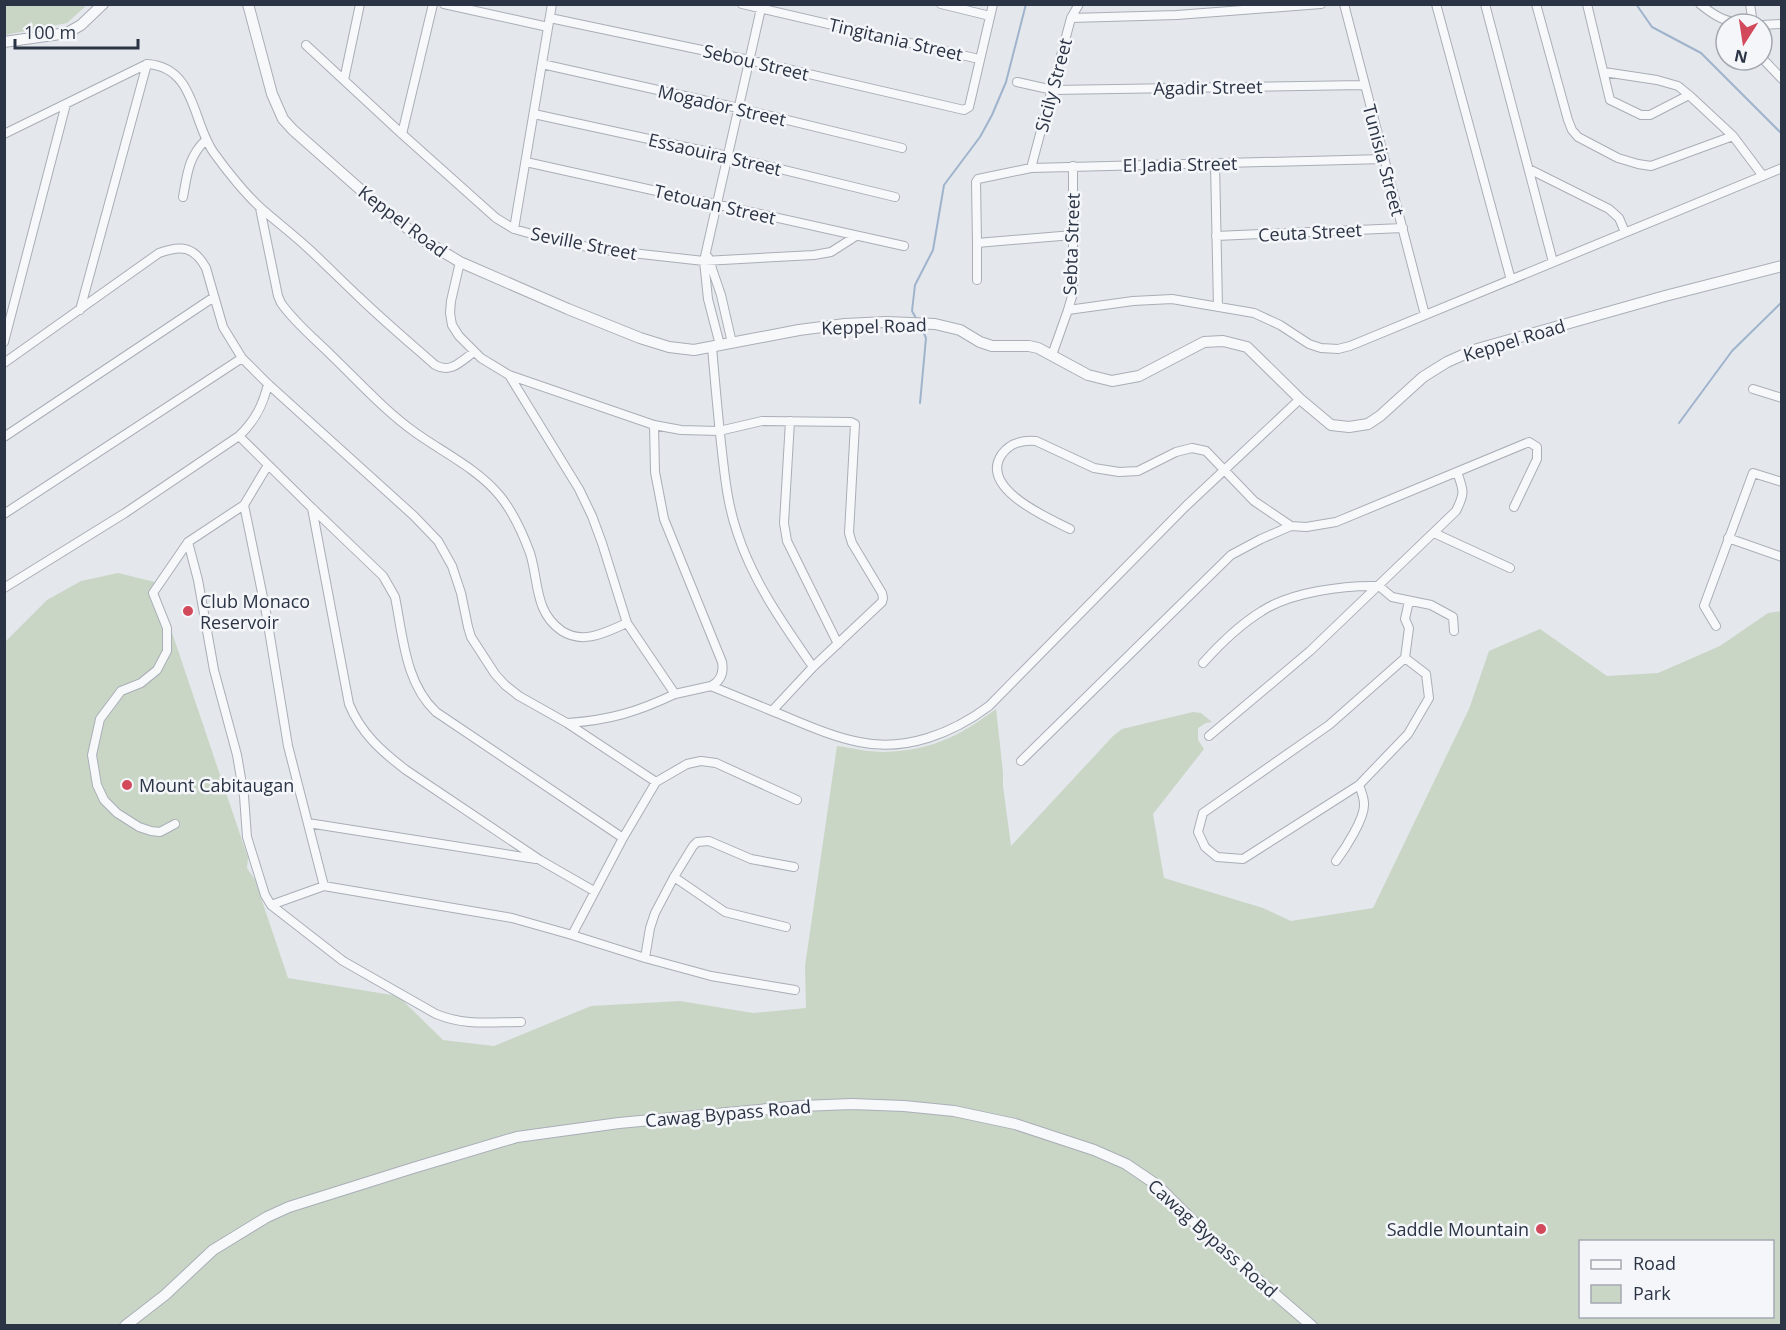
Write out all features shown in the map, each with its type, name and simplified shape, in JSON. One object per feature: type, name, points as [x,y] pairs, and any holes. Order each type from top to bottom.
[{"type":"street","points":[[4,42],[67,33],[81,25],[103,4]]},
{"type":"street","name":"Keppel Road","points":[[248,4],[279,113],[287,124],[328,162],[401,224],[431,246],[460,262],[568,309],[660,345],[686,350],[845,324],[911,322],[952,327],[992,346],[1038,348],[1072,368],[1095,378],[1121,380],[1139,376],[1204,342],[1223,341],[1247,347],[1300,399],[1331,425],[1349,427],[1368,424],[1423,377],[1447,362],[1474,350],[1654,299],[1782,266]]},
{"type":"street","points":[[344,80],[360,4]]},
{"type":"street","points":[[402,134],[433,4]]},
{"type":"street","name":"Sebou Street","points":[[444,4],[749,60],[962,110],[969,107],[979,59]]},
{"type":"street","points":[[514,229],[552,4]]},
{"type":"street","name":"Tingitania Street","points":[[742,4],[979,59]]},
{"type":"street","points":[[941,4],[990,16]]},
{"type":"street","points":[[979,59],[993,4]]},
{"type":"street","name":"Sicily Street","points":[[1031,168],[1071,18],[1079,4]]},
{"type":"street","points":[[1071,18],[1177,15],[1322,4]]},
{"type":"street","name":"Tunisia Street","points":[[1344,4],[1425,315]]},
{"type":"street","points":[[1436,4],[1511,280]]},
{"type":"street","points":[[1485,4],[1553,262]]},
{"type":"street","points":[[1536,4],[1568,120],[1578,137],[1618,158],[1651,166],[1733,136]]},
{"type":"street","points":[[1587,4],[1610,99],[1641,115],[1650,115],[1689,95]]},
{"type":"street","points":[[1700,4],[1714,15]]},
{"type":"street","points":[[761,7],[706,258],[708,299],[716,346],[719,431],[728,498],[737,533],[763,591],[813,667]]},
{"type":"street","name":"Seville Street","points":[[306,45],[496,218],[514,229],[560,242],[605,250],[706,258],[814,255],[831,252],[856,236]]},
{"type":"street","points":[[4,134],[147,64],[161,66],[174,74],[185,87],[206,140],[222,164],[260,208],[299,240],[435,365],[443,369],[452,368],[474,352]]},
{"type":"street","points":[[80,310],[147,64]]},
{"type":"street","name":"Mogador Street","points":[[542,64],[902,148]]},
{"type":"street","points":[[1604,72],[1657,80],[1678,87],[1733,136],[1762,176]]},
{"type":"street","name":"Agadir Street","points":[[1017,82],[1053,90],[1364,85]]},
{"type":"street","points":[[4,342],[66,104]]},
{"type":"street","name":"Essaouira Street","points":[[534,114],[727,156],[895,197]]},
{"type":"street","points":[[183,197],[191,159],[196,149],[206,140]]},
{"type":"street","name":"El Jadia Street","points":[[977,243],[975,186],[978,179],[1031,168],[1384,159]]},
{"type":"street","name":"Tetouan Street","points":[[526,162],[904,246]]},
{"type":"street","points":[[1215,163],[1218,307]]},
{"type":"street","name":"Sebta Street","points":[[1052,355],[1073,292],[1073,166]]},
{"type":"street","points":[[1068,310],[1115,303],[1172,299],[1254,313],[1280,325],[1309,344],[1321,348],[1338,349],[1782,168]]},
{"type":"street","points":[[1529,169],[1609,209],[1619,218],[1625,232]]},
{"type":"street","points":[[260,208],[281,303],[384,407],[416,433],[478,476],[501,497],[529,550],[540,601],[553,623],[563,632],[587,638],[627,623]]},
{"type":"street","name":"Ceuta Street","points":[[1216,236],[1403,228]]},
{"type":"street","points":[[977,280],[977,243],[1072,235]]},
{"type":"street","points":[[4,363],[159,253],[176,248],[192,251],[201,260],[209,278],[223,327],[242,358],[428,528],[452,566],[461,593],[468,627],[478,649],[487,664],[505,685],[656,782]]},
{"type":"street","points":[[706,258],[721,294],[732,343]]},
{"type":"street","points":[[460,262],[451,302],[452,325],[474,352],[509,375],[654,425],[681,430],[719,431],[762,421],[851,422],[856,425],[849,533],[852,543],[882,593],[882,602],[813,667],[772,711]]},
{"type":"street","points":[[4,438],[214,297]]},
{"type":"street","points":[[4,514],[242,358]]},
{"type":"street","points":[[509,375],[579,489],[592,516],[627,623],[675,694]]},
{"type":"street","points":[[4,588],[125,513],[239,436],[258,414],[268,384]]},
{"type":"street","points":[[1753,389],[1782,398]]},
{"type":"street","points":[[711,686],[837,736],[860,742],[880,744],[909,742],[933,737],[970,721],[990,706],[1178,514],[1300,399]]},
{"type":"street","points":[[790,421],[785,532],[787,541],[838,644]]},
{"type":"street","points":[[567,723],[616,717],[675,694],[711,686],[718,682],[722,675],[722,662],[664,519],[655,472],[654,425]]},
{"type":"street","points":[[239,436],[384,576],[394,597],[410,670],[416,686],[429,705],[436,712],[623,838]]},
{"type":"street","points":[[1070,529],[1021,502],[1004,487],[999,473],[999,462],[1003,453],[1013,444],[1026,440],[1036,441],[1094,468],[1119,472],[1138,471],[1176,452],[1192,448],[1206,451],[1254,501],[1291,526]]},
{"type":"street","points":[[1021,761],[1231,555],[1261,539],[1291,526],[1306,527],[1336,522],[1529,442],[1538,447],[1537,459],[1514,507]]},
{"type":"street","points":[[175,824],[160,832],[138,827],[117,813],[104,800],[97,785],[92,755],[100,719],[121,691],[141,683],[157,670],[166,651],[167,628],[153,593],[189,542],[244,505],[268,465]]},
{"type":"street","points":[[1209,736],[1310,651],[1456,511],[1463,498],[1457,472]]},
{"type":"street","points":[[1716,626],[1704,606],[1753,473],[1782,482]]},
{"type":"street","points":[[244,505],[266,612],[288,746],[324,886]]},
{"type":"street","points":[[312,508],[349,704],[356,720],[385,754],[540,860],[594,891]]},
{"type":"street","points":[[1434,533],[1509,568]]},
{"type":"street","points":[[1728,538],[1782,557]]},
{"type":"street","points":[[189,542],[214,670],[237,755],[244,796],[247,837],[265,895],[271,905],[343,961],[436,1014],[464,1023],[521,1022]]},
{"type":"street","points":[[1203,663],[1261,611],[1275,604],[1314,592],[1355,585],[1379,586],[1392,597],[1431,605],[1453,617],[1454,631]]},
{"type":"street","points":[[1405,658],[1426,674],[1429,698],[1408,734],[1359,785],[1244,859],[1217,857],[1205,847],[1198,832],[1203,813],[1329,725],[1405,658],[1409,627],[1405,619],[1409,601]]},
{"type":"street","points":[[572,935],[623,838],[656,782],[687,764],[701,761],[716,763],[797,800]]},
{"type":"street","points":[[1336,861],[1364,811],[1364,801],[1359,785]]},
{"type":"street","points":[[308,823],[540,860]]},
{"type":"street","points":[[645,958],[655,912],[697,842],[704,840],[715,842],[751,860],[794,867]]},
{"type":"street","points":[[674,877],[725,912],[786,927]]},
{"type":"street","points":[[271,905],[324,886],[482,912],[572,935],[711,976],[795,990]]},
{"type":"street","name":"Cawag Bypass Road","points":[[125,1326],[165,1295],[213,1250],[267,1217],[289,1207],[413,1167],[517,1137],[619,1123],[801,1106],[852,1104],[954,1111],[1015,1124],[1094,1150],[1126,1164],[1157,1185],[1213,1241],[1312,1326]]},
{"type":"green space","points":[[5,4],[87,5],[67,23],[5,35]]},
{"type":"green space","points":[[118,573],[155,582],[248,858],[247,868],[255,880],[288,978],[398,996],[443,1040],[494,1046],[591,1006],[680,1001],[753,1013],[806,1008],[805,966],[837,746],[884,752],[931,745],[957,734],[996,709],[1011,846],[1122,729],[1193,712],[1201,713],[1212,722],[1198,728],[1198,740],[1204,749],[1153,814],[1164,878],[1263,908],[1291,921],[1373,908],[1469,709],[1489,651],[1540,629],[1607,676],[1658,673],[1720,646],[1768,613],[1781,611],[1781,1325],[5,1326],[5,642],[47,600],[81,581]]},
{"type":"waterway","points":[[917,320],[912,311],[915,285],[933,250],[944,185],[980,137],[992,115],[1006,82],[1026,4]]},
{"type":"waterway","points":[[1636,4],[1652,27],[1701,53],[1782,134]]},
{"type":"waterway","points":[[1679,423],[1732,351],[1782,302]]},
{"type":"waterway","points":[[920,403],[926,338],[921,327]]},
{"type":"place","name":"Club Monaco Reservoir","points":[[188,611]]},
{"type":"place","name":"Mount Cabitaugan","points":[[127,785]]},
{"type":"place","name":"Saddle Mountain","points":[[1541,1229]]}]
